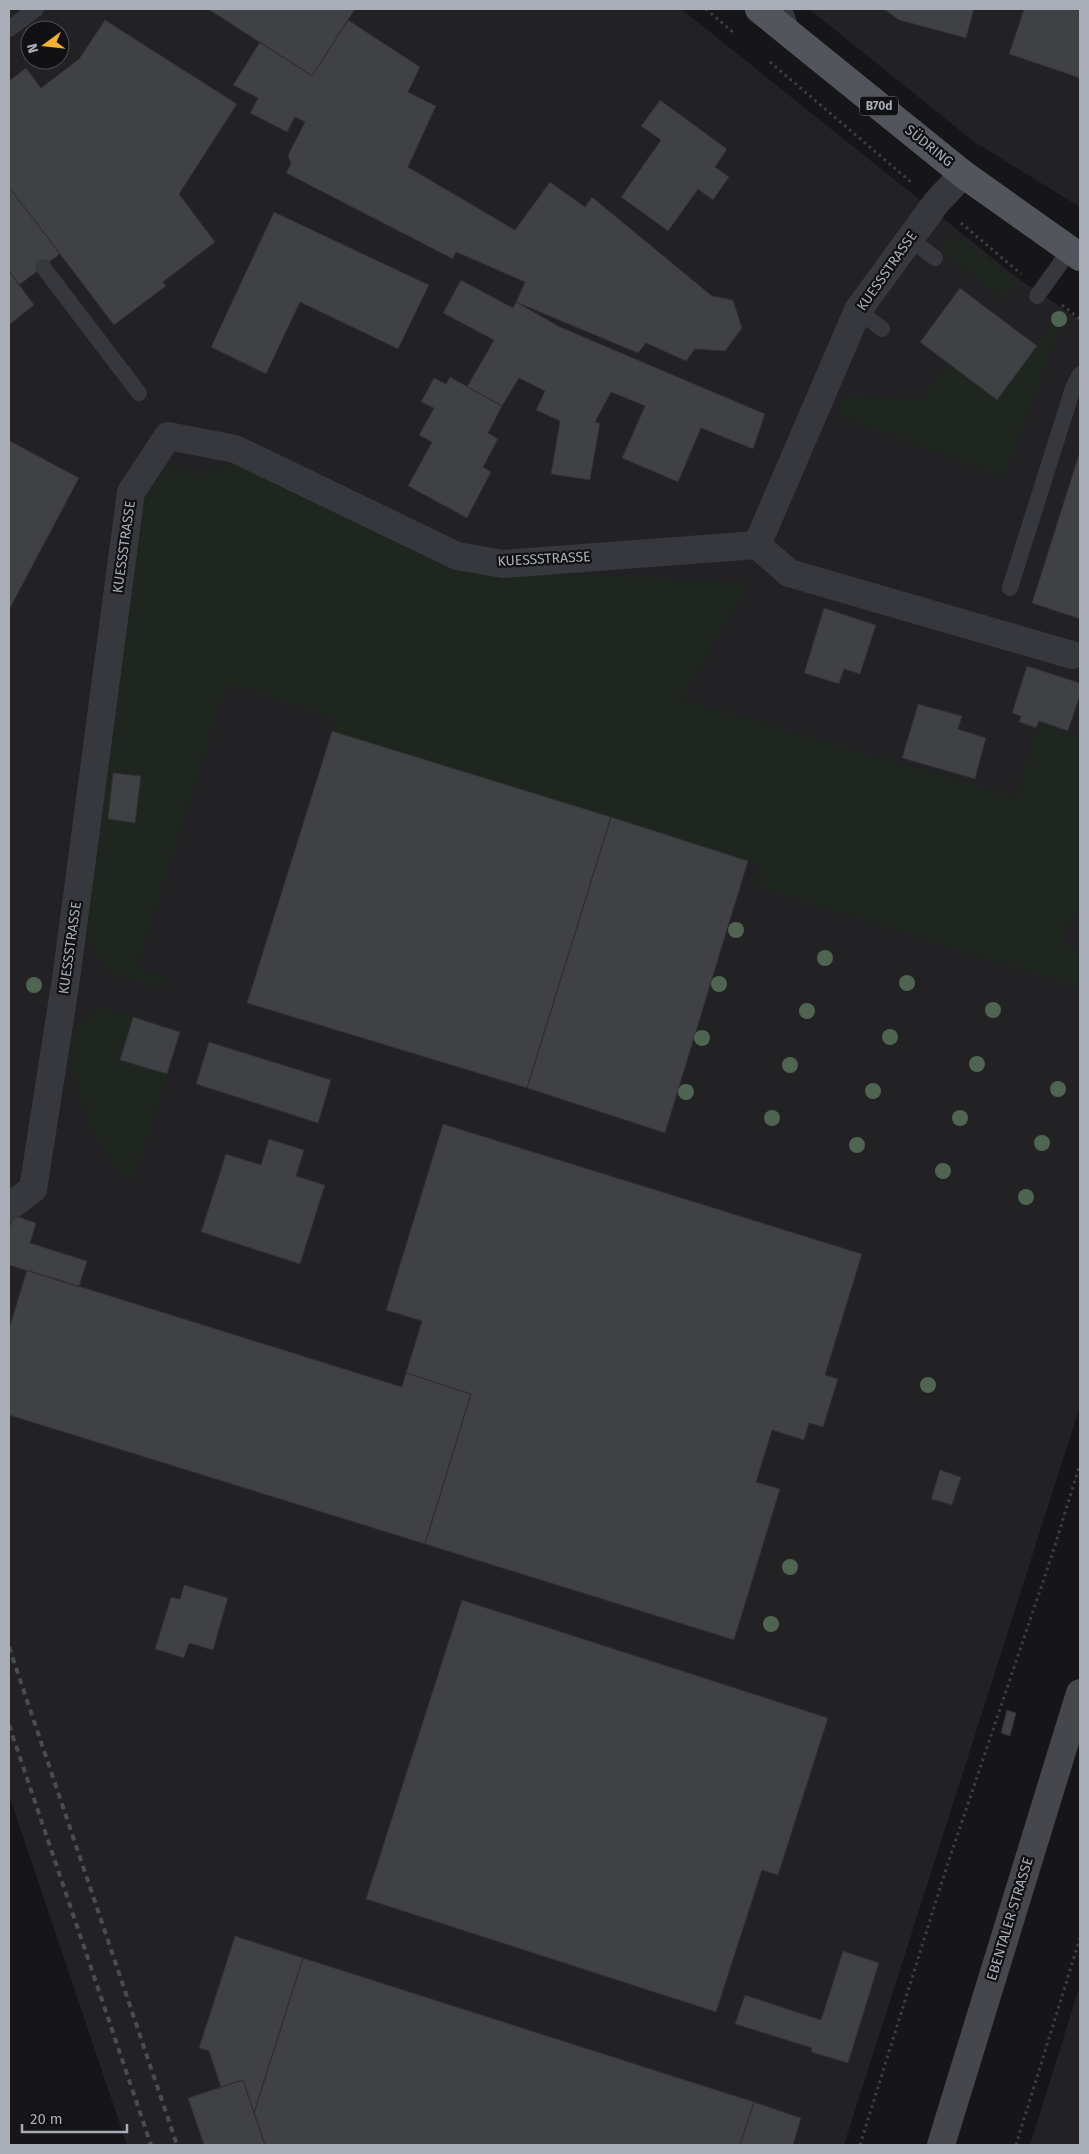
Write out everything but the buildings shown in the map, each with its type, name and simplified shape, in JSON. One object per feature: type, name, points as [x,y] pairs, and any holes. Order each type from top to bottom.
[{"type":"main road","name":"SÜDRING","points":[[759,9],[963,174],[1075,254]]},
{"type":"main road","name":"EBENTALER STRASSE","points":[[941,2145],[1080,1693]]},
{"type":"street","name":"KUESSSTRASSE","points":[[9,1207],[33,1189],[67,969],[131,492],[168,436],[235,449],[457,556],[503,564],[757,545],[858,310],[936,203],[963,174]]},
{"type":"street","points":[[757,545],[789,573],[1072,655]]},
{"type":"lane","points":[[9,29],[36,9]]},
{"type":"lane","points":[[784,9],[794,37]]},
{"type":"lane","points":[[910,239],[935,258]]},
{"type":"lane","points":[[1039,293],[1075,254]]},
{"type":"lane","points":[[43,267],[139,393]]},
{"type":"lane","points":[[858,310],[882,329]]},
{"type":"lane","points":[[1010,588],[1073,388],[1080,374]]},
{"type":"path","points":[[706,9],[736,34]]},
{"type":"path","points":[[766,59],[1039,293],[1080,318]]},
{"type":"path","points":[[860,2145],[946,1869],[1052,1555],[1080,1464]]},
{"type":"path","points":[[1016,2145],[1080,1938]]},
{"type":"shaded area","points":[[9,9],[681,9],[1020,280],[1080,320],[1080,1406],[844,2145],[127,2145],[9,1795]]},
{"type":"shaded area","points":[[809,9],[1080,9],[1080,207],[973,141]]},
{"type":"shaded area","points":[[953,234],[1018,282],[1005,299],[941,250]]},
{"type":"shaded area","points":[[1061,314],[1064,316],[1004,477],[837,415],[847,394],[922,401],[948,363],[997,400]]},
{"type":"shaded area","points":[[232,463],[449,567],[749,583],[681,699],[1016,797],[1040,723],[1080,736],[1080,917],[1072,915],[1062,944],[1080,950],[1080,988],[753,885],[759,864],[332,731],[335,718],[227,683],[137,968],[167,978],[160,988],[105,971],[86,930],[143,495],[170,467],[203,474]]},
{"type":"shaded area","points":[[95,1007],[133,1017],[120,1060],[167,1074],[133,1182],[113,1164],[94,1134],[86,1116],[75,1077],[73,1058],[74,1042],[78,1028]]},
{"type":"shaded area","points":[[1080,1985],[1080,2145],[1030,2145]]},
{"type":"railway","points":[[9,1647],[177,2145]]},
{"type":"railway","points":[[9,1725],[151,2145]]}]
